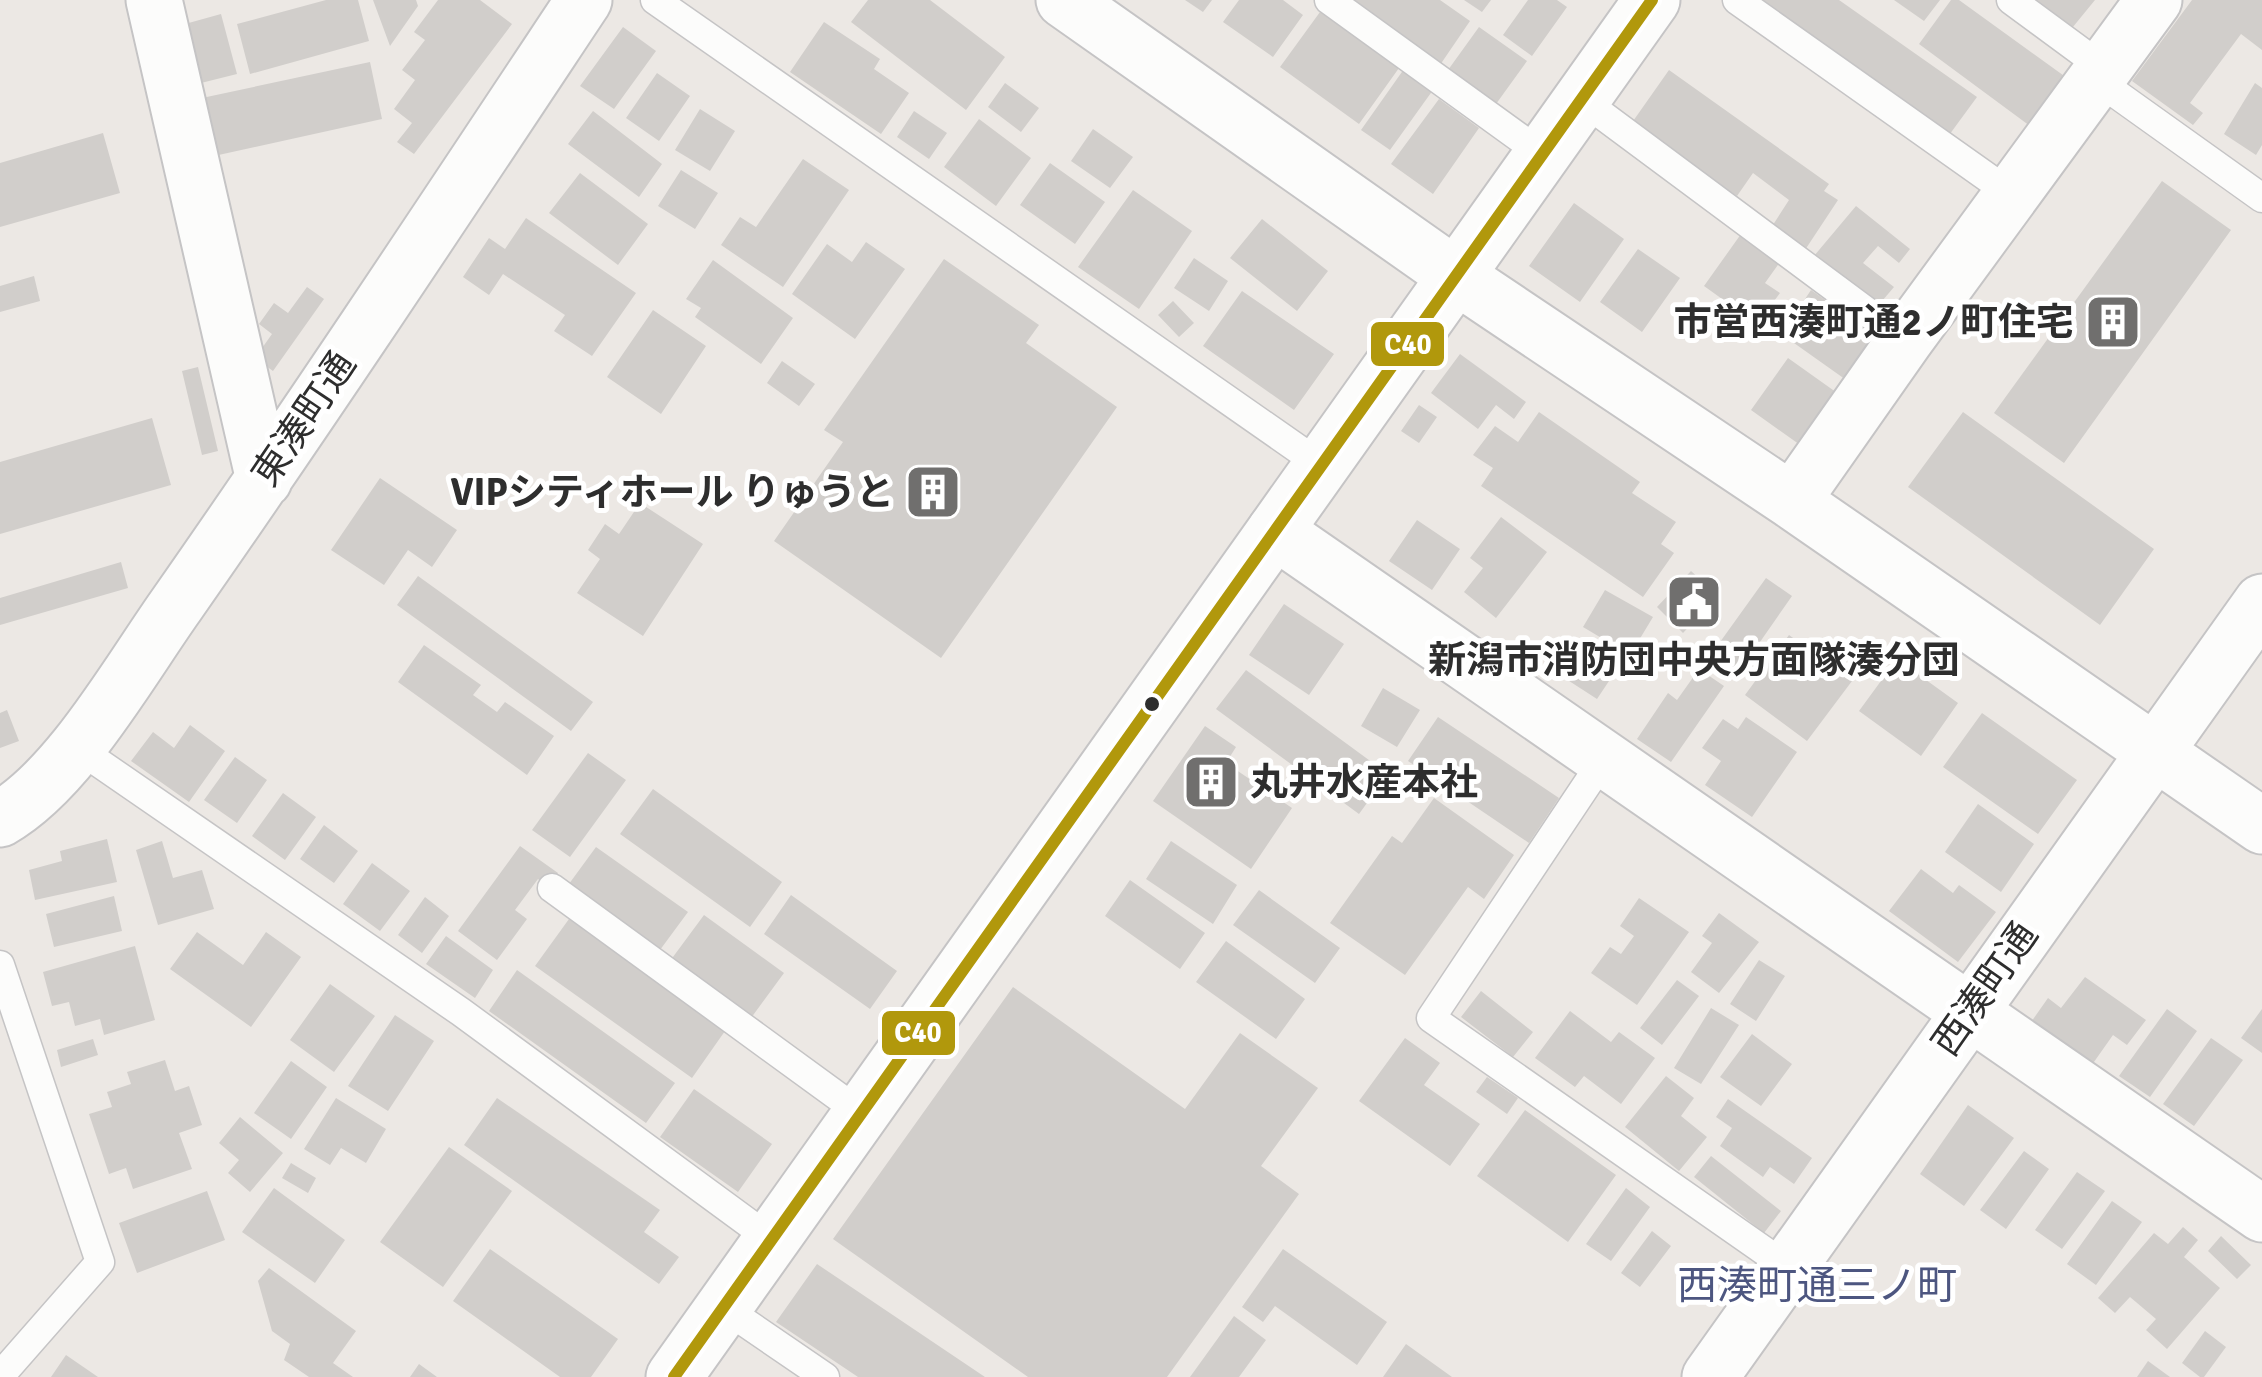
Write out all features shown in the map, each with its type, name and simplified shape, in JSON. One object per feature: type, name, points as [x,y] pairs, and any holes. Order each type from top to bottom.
[{"type":"street","points":[[154,0],[264,480]]},
{"type":"street","name":"東湊町通","points":[[0,819],[31,798],[76,747],[264,480],[584,0]]},
{"type":"street","points":[[674,1377],[1652,0]]},
{"type":"street","points":[[1792,501],[2154,0]]},
{"type":"street","points":[[1074,3],[1456,276],[1792,501],[2262,826]]},
{"type":"street","points":[[1275,530],[2262,1214]]},
{"type":"street","name":"西湊町通","points":[[1710,1377],[2262,602]]},
{"type":"lane","points":[[656,0],[1321,465]]},
{"type":"lane","points":[[1329,0],[1542,154]]},
{"type":"lane","points":[[1737,0],[2011,194]]},
{"type":"lane","points":[[2011,0],[2098,73],[2262,198]]},
{"type":"lane","points":[[1582,100],[1905,340]]},
{"type":"lane","points":[[76,747],[461,1012],[773,1241]]},
{"type":"lane","points":[[1604,759],[1431,1018],[1786,1266]]},
{"type":"lane","points":[[552,888],[862,1114]]},
{"type":"lane","points":[[0,965],[100,1262],[0,1376]]},
{"type":"lane","points":[[724,1308],[825,1377]]},
{"type":"building","points":[[326,0],[358,0],[369,41],[250,74],[237,24]]},
{"type":"building","points":[[373,0],[416,0],[418,6],[390,46]]},
{"type":"building","points":[[438,0],[480,0],[512,24],[414,154],[397,142],[412,123],[394,109],[415,80],[402,70],[425,40],[414,32]]},
{"type":"building","points":[[868,0],[930,0],[1005,57],[966,110],[851,22]]},
{"type":"building","points":[[1185,0],[1212,0],[1203,12]]},
{"type":"building","points":[[1239,0],[1283,0],[1303,15],[1273,57],[1223,22]]},
{"type":"building","points":[[1348,0],[1440,0],[1470,21],[1440,65]]},
{"type":"building","points":[[1464,0],[1491,0],[1482,12]]},
{"type":"building","points":[[1528,0],[1557,0],[1567,7],[1532,56],[1503,35]]},
{"type":"building","points":[[1743,0],[1839,0],[1977,97],[1944,142]]},
{"type":"building","points":[[1894,0],[1940,0],[1924,21]]},
{"type":"building","points":[[1951,0],[1959,0],[2067,78],[2030,126],[1919,44]]},
{"type":"building","points":[[2026,0],[2095,0],[2068,33]]},
{"type":"building","points":[[2192,0],[2262,0],[2262,50],[2241,34],[2190,103],[2203,113],[2193,125],[2132,81]]},
{"type":"building","points":[[1320,12],[1399,68],[1359,124],[1280,67]]},
{"type":"building","points":[[221,14],[237,74],[201,83],[185,24]]},
{"type":"building","points":[[824,22],[880,59],[874,69],[909,93],[881,134],[790,72]]},
{"type":"building","points":[[623,27],[656,51],[614,109],[580,86]]},
{"type":"building","points":[[1479,27],[1527,61],[1496,104],[1448,70]]},
{"type":"building","points":[[370,62],[382,119],[214,156],[202,98]]},
{"type":"building","points":[[1404,69],[1433,90],[1390,150],[1361,130]]},
{"type":"building","points":[[1669,70],[1829,184],[1824,191],[1838,200],[1803,253],[1769,231],[1789,200],[1753,173],[1737,196],[1631,124]]},
{"type":"building","points":[[657,73],[690,96],[659,141],[626,118]]},
{"type":"building","points":[[1005,83],[1039,108],[1021,132],[988,107]]},
{"type":"building","points":[[2255,83],[2262,88],[2262,145],[2256,155],[2224,134]]},
{"type":"building","points":[[1439,99],[1479,128],[1433,194],[1391,164]]},
{"type":"building","points":[[700,109],[735,131],[710,171],[675,150]]},
{"type":"building","points":[[593,111],[662,164],[639,197],[568,144]]},
{"type":"building","points":[[914,111],[947,133],[929,159],[897,137]]},
{"type":"building","points":[[979,119],[1031,158],[996,206],[944,167]]},
{"type":"building","points":[[1093,129],[1133,157],[1110,188],[1071,161]]},
{"type":"building","points":[[103,133],[120,193],[0,227],[0,163]]},
{"type":"building","points":[[803,159],[849,190],[783,287],[721,245],[740,217],[756,227]]},
{"type":"building","points":[[1050,163],[1105,202],[1075,244],[1020,205]]},
{"type":"building","points":[[681,170],[718,193],[695,229],[658,206]]},
{"type":"building","points":[[580,173],[648,224],[618,265],[549,213]]},
{"type":"building","name":"市営西湊町通2ノ町住宅","points":[[2162,181],[2231,230],[2064,463],[1994,413]]},
{"type":"building","points":[[1133,190],[1192,231],[1139,309],[1078,267]]},
{"type":"building","points":[[1574,203],[1624,239],[1580,302],[1529,266]]},
{"type":"building","points":[[1856,206],[1910,249],[1899,263],[1878,246],[1863,263],[1894,287],[1877,307],[1814,256]]},
{"type":"building","points":[[526,218],[636,293],[592,356],[554,331],[565,315],[503,274],[489,295],[463,277],[489,238],[505,249]]},
{"type":"building","points":[[1262,219],[1328,271],[1297,311],[1230,258]]},
{"type":"building","points":[[1741,234],[1780,262],[1765,283],[1780,293],[1757,324],[1704,286]]},
{"type":"building","points":[[866,242],[905,269],[855,339],[792,294],[827,244],[852,262]]},
{"type":"building","points":[[1638,249],[1680,278],[1642,332],[1600,302]]},
{"type":"building","points":[[1194,258],[1228,281],[1209,311],[1174,288]]},
{"type":"building","name":"VIPシティホール りゅうと","points":[[944,259],[1039,325],[1026,343],[1117,407],[941,658],[774,541],[843,442],[824,430]]},
{"type":"building","points":[[713,260],[793,318],[761,364],[695,317],[701,308],[686,299]]},
{"type":"building","points":[[34,276],[40,301],[0,312],[0,286]]},
{"type":"building","points":[[307,287],[324,299],[273,371],[255,358],[272,334],[259,324],[274,303],[288,313]]},
{"type":"building","points":[[1811,290],[1880,339],[1849,382],[1794,343],[1809,321],[1797,311]]},
{"type":"building","points":[[1242,291],[1334,354],[1294,410],[1203,346]]},
{"type":"building","points":[[1173,301],[1194,323],[1179,337],[1158,315]]},
{"type":"building","points":[[653,310],[706,346],[661,414],[607,377]]},
{"type":"building","points":[[1460,354],[1526,402],[1514,419],[1496,405],[1478,429],[1431,393]]},
{"type":"building","points":[[1788,358],[1840,395],[1803,447],[1751,410]]},
{"type":"building","points":[[782,361],[815,384],[799,406],[767,383]]},
{"type":"building","points":[[198,367],[218,451],[202,455],[182,371]]},
{"type":"building","points":[[1419,405],[1437,417],[1419,443],[1401,431]]},
{"type":"building","points":[[1539,412],[1640,482],[1632,493],[1676,522],[1661,544],[1674,553],[1643,597],[1481,486],[1493,468],[1473,455],[1495,426],[1518,442]]},
{"type":"building","points":[[1963,412],[2154,549],[2100,625],[1908,487]]},
{"type":"building","points":[[152,418],[171,485],[0,534],[0,462]]},
{"type":"building","points":[[380,478],[457,530],[432,567],[408,550],[384,585],[331,550]]},
{"type":"building","points":[[640,503],[703,544],[643,636],[577,593],[600,559],[588,550],[605,524],[619,534]]},
{"type":"building","points":[[1501,517],[1547,552],[1496,618],[1464,592],[1483,568],[1470,558]]},
{"type":"building","points":[[1417,520],[1460,549],[1432,590],[1389,561]]},
{"type":"building","points":[[121,562],[128,588],[0,625],[0,598]]},
{"type":"building","points":[[1691,571],[1718,596],[1683,633],[1657,607]]},
{"type":"building","points":[[418,576],[593,702],[571,731],[397,605]]},
{"type":"building","points":[[1766,578],[1792,596],[1737,675],[1710,656]]},
{"type":"building","points":[[1605,590],[1653,617],[1630,655],[1583,627]]},
{"type":"building","points":[[1284,604],[1344,644],[1309,695],[1249,655]]},
{"type":"building","points":[[1789,635],[1852,681],[1807,741],[1745,695]]},
{"type":"building","points":[[1570,636],[1619,666],[1597,699],[1549,668]]},
{"type":"building","points":[[424,645],[481,685],[473,695],[497,712],[505,702],[554,736],[527,775],[398,682]]},
{"type":"building","points":[[1897,659],[1958,703],[1921,756],[1859,711]]},
{"type":"building","points":[[1699,669],[1724,686],[1671,762],[1637,739],[1668,693],[1677,700]]},
{"type":"building","points":[[1246,670],[1388,774],[1359,814],[1216,709]]},
{"type":"building","points":[[1383,688],[1420,710],[1397,747],[1361,726]]},
{"type":"building","points":[[7,710],[19,741],[0,748],[0,713]]},
{"type":"building","points":[[1982,713],[2077,780],[2038,834],[1943,767]]},
{"type":"building","points":[[1438,717],[1559,798],[1529,843],[1408,761]]},
{"type":"building","points":[[1746,717],[1797,752],[1752,817],[1705,785],[1721,761],[1702,748],[1723,719],[1738,729]]},
{"type":"building","points":[[190,725],[225,751],[189,802],[131,761],[153,732],[174,748]]},
{"type":"building","name":"丸井水産本社","points":[[1205,726],[1236,747],[1226,763],[1292,808],[1251,869],[1153,801]]},
{"type":"building","points":[[588,753],[626,780],[570,857],[532,830]]},
{"type":"building","points":[[235,757],[267,780],[237,823],[204,800]]},
{"type":"building","points":[[653,789],[782,882],[750,927],[620,834]]},
{"type":"building","points":[[283,793],[316,817],[285,860],[252,836]]},
{"type":"building","points":[[1434,798],[1514,855],[1484,899],[1468,887],[1405,975],[1330,923],[1392,836],[1402,843]]},
{"type":"building","points":[[1978,804],[2034,844],[2001,892],[1945,852]]},
{"type":"building","points":[[324,825],[358,851],[334,883],[300,859]]},
{"type":"building","points":[[107,839],[117,882],[35,900],[29,870],[62,861],[60,851]]},
{"type":"building","points":[[162,841],[173,878],[202,870],[214,909],[158,925],[136,850]]},
{"type":"building","points":[[1171,841],[1237,885],[1213,924],[1146,879]]},
{"type":"building","points":[[520,846],[558,873],[548,887],[538,879],[515,910],[527,919],[497,960],[458,931]]},
{"type":"building","points":[[596,847],[688,912],[657,954],[566,888]]},
{"type":"building","points":[[372,863],[410,891],[380,931],[343,904]]},
{"type":"building","points":[[1921,869],[1953,893],[1959,885],[1996,912],[1958,962],[1889,911]]},
{"type":"building","points":[[1130,880],[1205,933],[1180,969],[1105,916]]},
{"type":"building","points":[[1259,890],[1340,948],[1315,983],[1233,925]]},
{"type":"building","points":[[791,895],[897,971],[870,1009],[764,934]]},
{"type":"building","points":[[114,896],[122,931],[54,947],[46,914]]},
{"type":"building","points":[[425,897],[449,916],[422,953],[398,935]]},
{"type":"building","points":[[1639,898],[1689,932],[1637,1005],[1591,973],[1610,947],[1621,954],[1634,936],[1620,926]]},
{"type":"building","points":[[1719,913],[1759,942],[1719,993],[1691,972],[1712,943],[1702,936]]},
{"type":"building","points":[[704,915],[784,973],[751,1018],[670,961]]},
{"type":"building","points":[[569,919],[725,1031],[692,1078],[535,966]]},
{"type":"building","points":[[197,932],[243,965],[266,932],[301,957],[251,1027],[170,969]]},
{"type":"building","points":[[446,936],[493,970],[475,998],[426,964]]},
{"type":"building","points":[[1226,941],[1305,999],[1276,1039],[1196,982]]},
{"type":"building","points":[[135,946],[155,1020],[104,1035],[100,1019],[75,1026],[69,1002],[52,1006],[43,972]]},
{"type":"building","points":[[1759,960],[1785,976],[1756,1021],[1730,1004]]},
{"type":"building","points":[[517,970],[675,1083],[646,1123],[489,1011]]},
{"type":"building","points":[[2085,977],[2146,1020],[2127,1045],[2113,1035],[2089,1069],[2029,1025],[2048,998],[2061,1008]]},
{"type":"building","points":[[1677,980],[1699,996],[1662,1045],[1640,1028]]},
{"type":"building","points":[[330,984],[375,1016],[334,1072],[290,1040]]},
{"type":"building","points":[[1013,987],[1185,1109],[1240,1033],[1318,1088],[1261,1166],[1299,1194],[1167,1377],[1028,1377],[833,1239]]},
{"type":"building","points":[[1481,991],[1533,1032],[1513,1057],[1461,1017]]},
{"type":"building","points":[[1711,1008],[1739,1025],[1701,1084],[1674,1068]]},
{"type":"building","points":[[2167,1009],[2197,1031],[2150,1097],[2119,1076]]},
{"type":"building","points":[[2262,1009],[2262,1053],[2241,1038]]},
{"type":"building","points":[[1570,1011],[1611,1042],[1619,1032],[1655,1058],[1621,1104],[1584,1076],[1575,1087],[1535,1058]]},
{"type":"building","points":[[395,1015],[434,1041],[388,1111],[348,1086]]},
{"type":"building","points":[[1752,1034],[1792,1064],[1761,1106],[1720,1077]]},
{"type":"building","points":[[1405,1038],[1440,1063],[1424,1085],[1480,1124],[1450,1166],[1359,1101]]},
{"type":"building","points":[[2211,1038],[2243,1060],[2194,1126],[2163,1104]]},
{"type":"building","points":[[93,1039],[98,1055],[61,1067],[57,1050]]},
{"type":"building","points":[[165,1060],[175,1091],[189,1086],[202,1125],[179,1133],[192,1169],[133,1189],[126,1168],[109,1174],[89,1114],[112,1107],[107,1092],[131,1084],[127,1072]]},
{"type":"building","points":[[291,1061],[327,1087],[291,1139],[254,1113]]},
{"type":"building","points":[[1666,1076],[1694,1098],[1681,1116],[1707,1137],[1679,1171],[1625,1127]]},
{"type":"building","points":[[1487,1077],[1518,1098],[1507,1114],[1476,1092]]},
{"type":"building","points":[[694,1089],[772,1144],[738,1192],[660,1137]]},
{"type":"building","points":[[336,1098],[386,1129],[366,1163],[341,1148],[330,1165],[304,1149]]},
{"type":"building","points":[[497,1098],[660,1210],[644,1232],[679,1257],[659,1284],[464,1145]]},
{"type":"building","points":[[1728,1099],[1812,1158],[1794,1184],[1770,1167],[1763,1177],[1720,1146],[1732,1128],[1716,1117]]},
{"type":"building","points":[[1968,1105],[2014,1138],[1964,1206],[1920,1174]]},
{"type":"building","points":[[1525,1110],[1616,1175],[1568,1242],[1477,1176]]},
{"type":"building","points":[[240,1117],[283,1153],[250,1192],[228,1173],[239,1160],[219,1143]]},
{"type":"building","points":[[449,1147],[512,1191],[443,1287],[380,1242]]},
{"type":"building","points":[[2024,1151],[2049,1169],[2006,1229],[1980,1210]]},
{"type":"building","points":[[1711,1156],[1781,1211],[1764,1233],[1694,1177]]},
{"type":"building","points":[[291,1163],[316,1178],[308,1193],[282,1178]]},
{"type":"building","points":[[2077,1172],[2105,1191],[2062,1249],[2035,1230]]},
{"type":"building","points":[[274,1188],[345,1240],[315,1283],[242,1232]]},
{"type":"building","points":[[1626,1188],[1650,1207],[1611,1261],[1586,1244]]},
{"type":"building","points":[[207,1191],[225,1240],[137,1273],[119,1223]]},
{"type":"building","points":[[2112,1201],[2142,1222],[2096,1285],[2067,1264]]},
{"type":"building","points":[[2183,1227],[2198,1240],[2184,1257],[2220,1288],[2167,1349],[2146,1330],[2156,1319],[2130,1297],[2115,1313],[2098,1298],[2154,1233],[2168,1244]]},
{"type":"building","points":[[1652,1231],[1671,1246],[1640,1287],[1621,1273]]},
{"type":"building","points":[[2221,1236],[2251,1265],[2237,1279],[2208,1251]]},
{"type":"building","points":[[490,1249],[618,1339],[591,1377],[560,1377],[453,1301]]},
{"type":"building","points":[[1283,1249],[1387,1322],[1357,1365],[1275,1306],[1263,1322],[1242,1307]]},
{"type":"building","points":[[817,1264],[985,1377],[858,1377],[776,1322]]},
{"type":"building","points":[[269,1268],[356,1331],[333,1363],[353,1377],[309,1377],[284,1360],[290,1344],[272,1331],[258,1281]]},
{"type":"building","points":[[1234,1316],[1266,1340],[1239,1377],[1190,1377]]},
{"type":"building","points":[[2205,1331],[2226,1347],[2204,1377],[2200,1377],[2182,1363]]},
{"type":"building","points":[[1406,1344],[1452,1377],[1383,1377]]},
{"type":"building","points":[[66,1355],[98,1377],[51,1377]]},
{"type":"building","points":[[2148,1361],[2170,1377],[2137,1377]]},
{"type":"building","points":[[419,1364],[437,1377],[410,1377]]},
{"type":"transit line","name":"C40","points":[[674,1377],[1652,0]]},
{"type":"place","name":"市営西湊町通2ノ町住宅","points":[[2113,322]]},
{"type":"place","name":"VIPシティホール りゅうと","points":[[933,492]]},
{"type":"place","name":"新潟市消防団中央方面隊湊分団","points":[[1694,602]]},
{"type":"place","name":"丸井水産本社","points":[[1211,782]]},
{"type":"district","name":"西湊町通三ノ町","points":[[1817,1286]]}]
